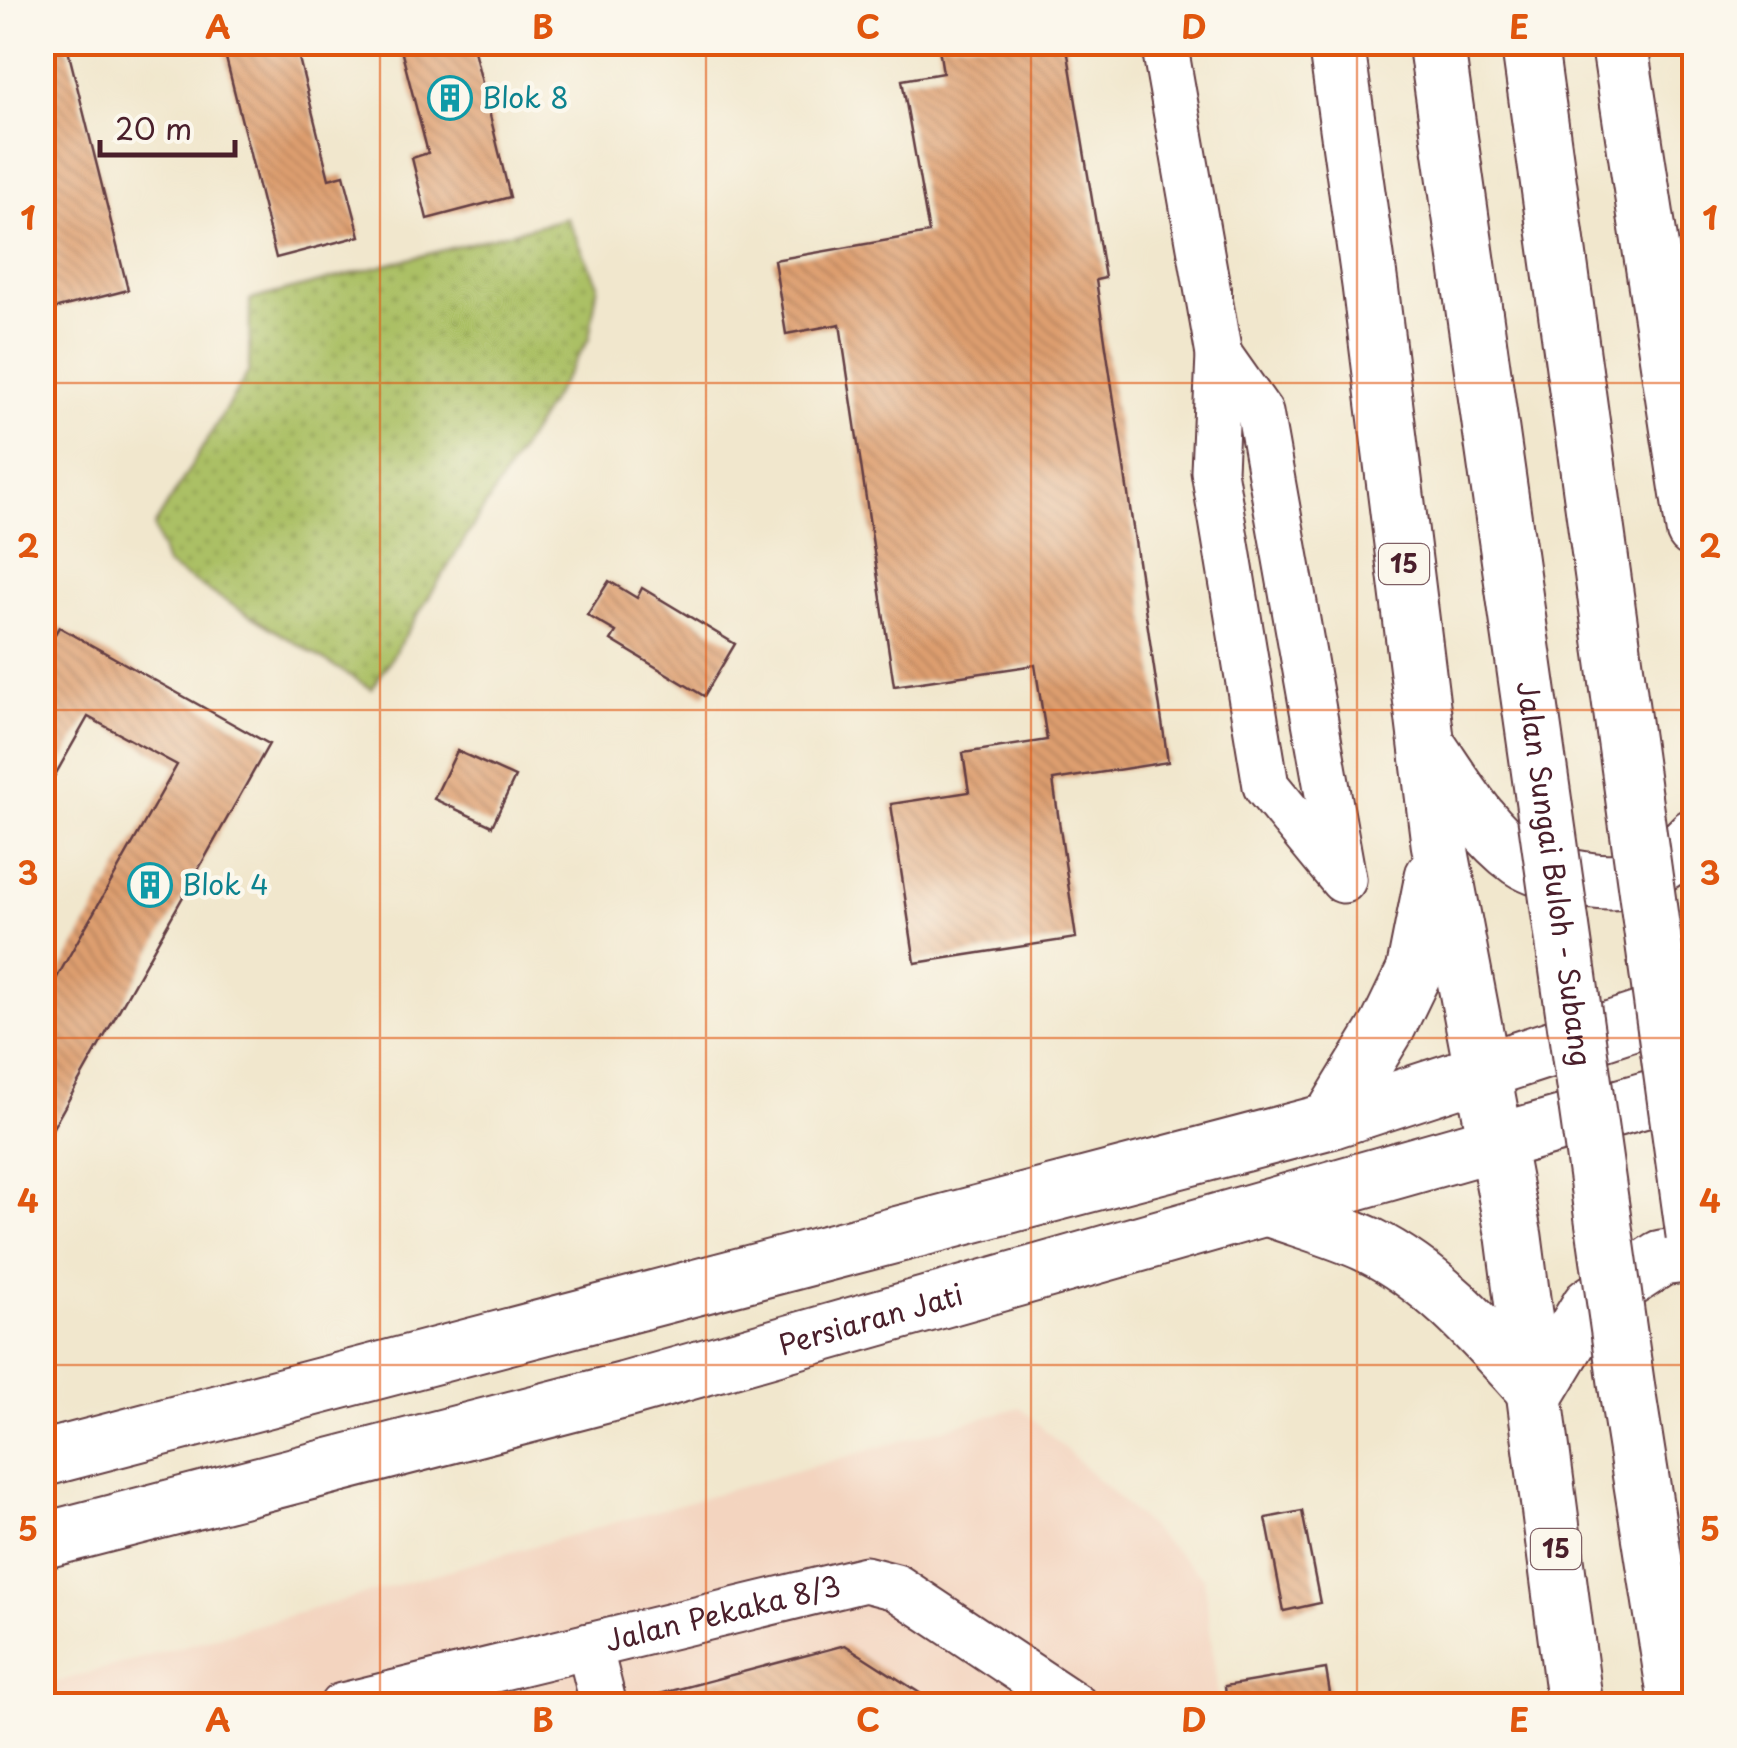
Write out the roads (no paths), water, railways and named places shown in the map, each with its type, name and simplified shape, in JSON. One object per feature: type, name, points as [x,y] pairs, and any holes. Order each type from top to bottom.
[{"type":"main road","name":"15","points":[[1336,42],[1439,844],[1514,1237],[1575,1706]]},
{"type":"main road","name":"Jalan Sungai Buloh - Subang","points":[[1436,42],[1628,1396],[1678,1706]]},
{"type":"main road","points":[[1529,42],[1694,1235]]},
{"type":"main road","points":[[1620,42],[1694,530]]},
{"type":"main road","points":[[1426,743],[1471,809],[1521,860],[1569,878],[1628,880],[1676,856],[1694,836]]},
{"type":"main road","name":"15","points":[[1330,1121],[1388,1026],[1414,972],[1439,844]]},
{"type":"main road","points":[[42,1459],[1330,1121],[1694,1002]]},
{"type":"main road","name":"Persiaran Jati","points":[[65,1534],[625,1390],[1694,1086]]},
{"type":"main road","points":[[1266,1208],[1370,1246],[1427,1284],[1484,1335],[1537,1392],[1590,1305],[1661,1258],[1694,1254]]},
{"type":"main road","points":[[42,1561],[65,1534]]},
{"type":"street","points":[[1164,42],[1220,355],[1214,471],[1266,786],[1343,880],[1260,413],[1220,355]]},
{"type":"street","name":"Jalan Pekaka 8/3","points":[[342,1706],[864,1579],[896,1587],[1075,1706]]},
{"type":"street","points":[[589,1646],[604,1706]]},
{"type":"place","name":"Blok 8","points":[[450,98]]},
{"type":"place","name":"Blok 4","points":[[150,885]]}]
